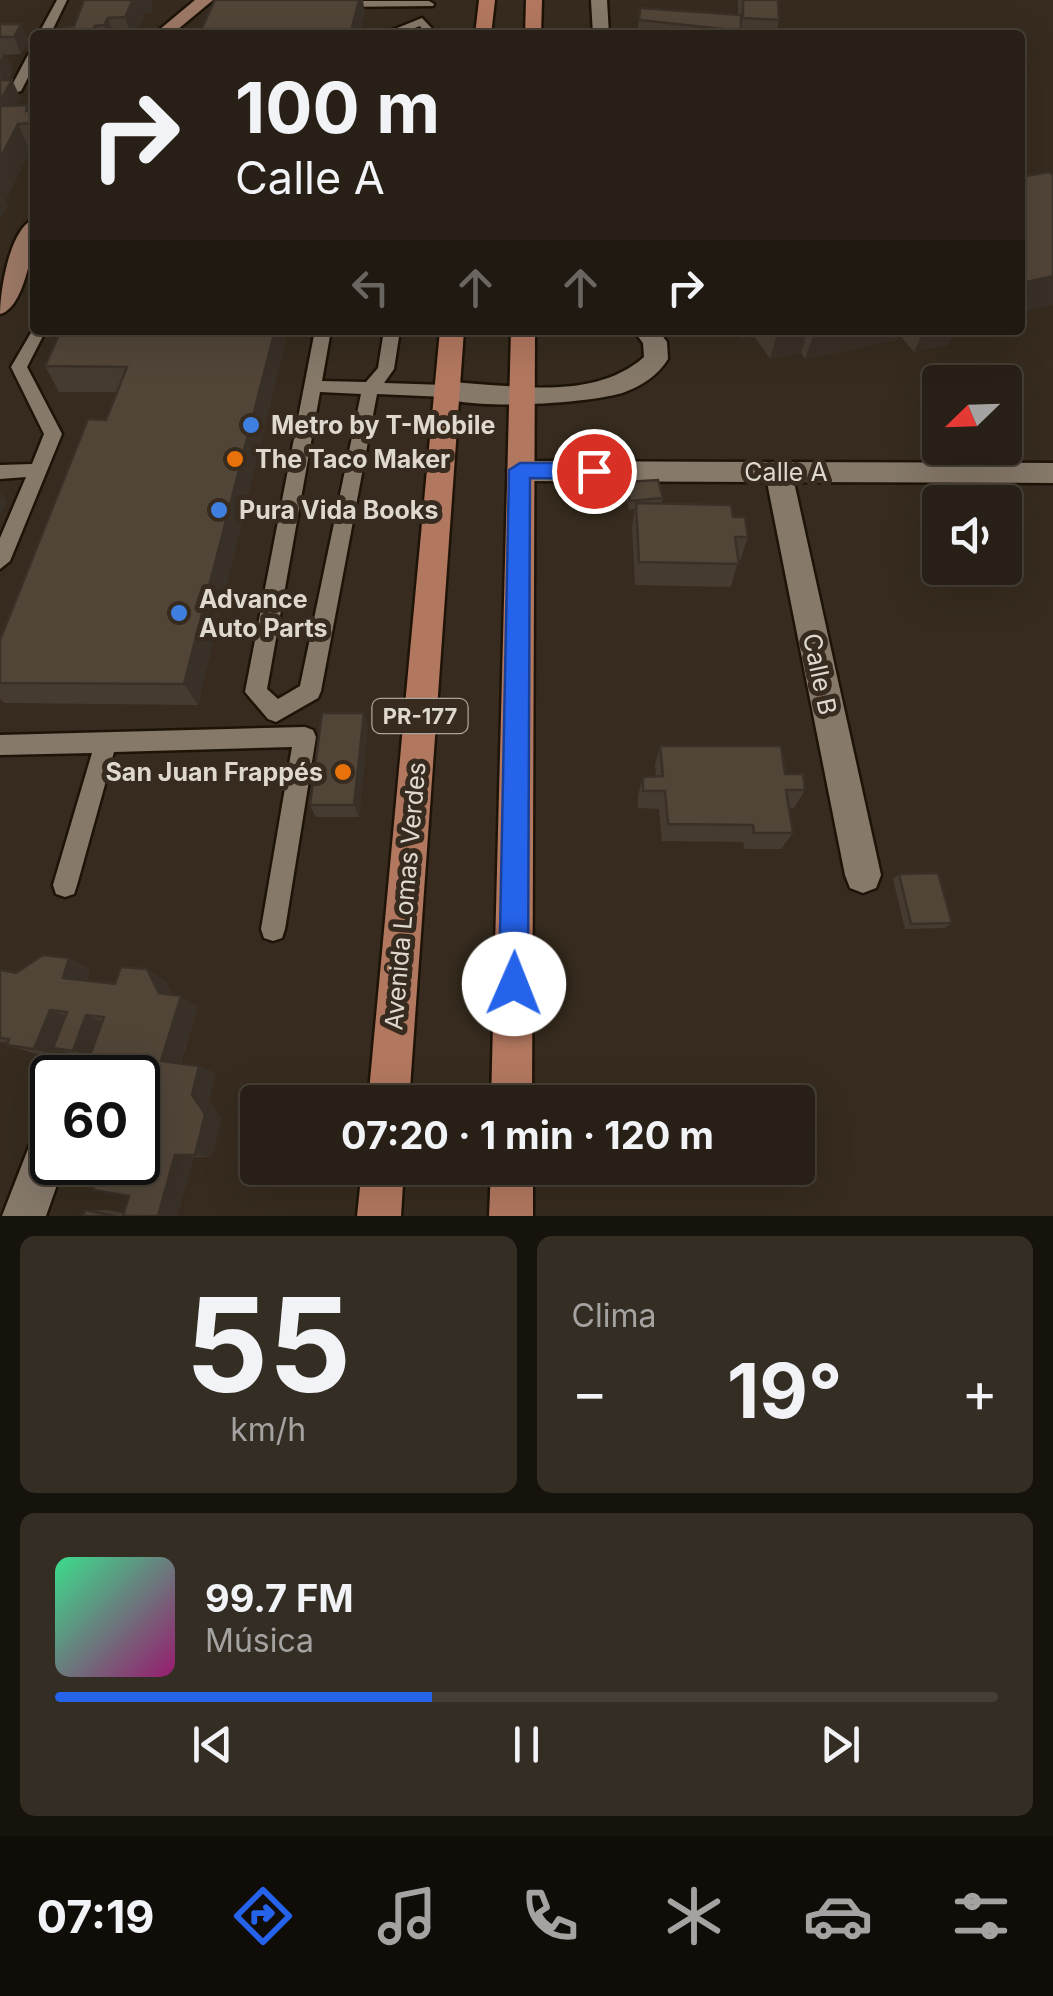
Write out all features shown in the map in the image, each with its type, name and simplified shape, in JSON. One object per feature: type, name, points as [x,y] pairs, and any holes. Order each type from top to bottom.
[{"type":"main road","points":[[484,30],[487,0]]},
{"type":"main road","points":[[533,30],[534,0]]},
{"type":"main road","name":"Avenida Lomas Verdes","points":[[389,1085],[452,335]]},
{"type":"main road","points":[[512,1085],[523,335]]},
{"type":"main road","points":[[379,1216],[382,1185]]},
{"type":"main road","points":[[511,1216],[512,1185]]},
{"type":"street","points":[[600,0],[601,30]]},
{"type":"street","points":[[168,30],[208,2]]},
{"type":"street","points":[[0,307],[30,237]]},
{"type":"street","points":[[446,391],[584,394],[630,384],[656,359],[655,342],[649,335]]},
{"type":"street","name":"Calle A","points":[[520,470],[1053,473]]},
{"type":"street","name":"Calle B","points":[[778,472],[863,876]]},
{"type":"street","points":[[24,1216],[36,1185]]},
{"type":"lane","points":[[47,30],[62,0]]},
{"type":"lane","points":[[325,4],[430,2],[422,21],[399,30]]},
{"type":"lane","points":[[422,21],[428,30]]},
{"type":"lane","points":[[15,91],[30,62]]},
{"type":"lane","points":[[0,561],[53,434],[9,368],[34,335]]},
{"type":"lane","points":[[276,712],[256,692],[322,335]]},
{"type":"lane","points":[[272,738],[276,712],[310,691],[370,388],[386,369],[391,335]]},
{"type":"lane","points":[[311,386],[446,391]]},
{"type":"lane","points":[[0,472],[38,470]]},
{"type":"lane","points":[[0,745],[305,737],[273,929]]},
{"type":"lane","points":[[65,885],[106,742]]},
{"type":"building","points":[[84,0],[133,0],[125,17],[108,18],[104,25],[93,30],[61,30],[74,26]]},
{"type":"building","points":[[215,0],[359,0],[351,30],[201,30]]},
{"type":"building","points":[[743,0],[778,0],[779,20],[743,18]]},
{"type":"building","points":[[640,8],[741,15],[741,30],[732,30],[639,20]]},
{"type":"building","points":[[0,24],[21,24],[14,37],[0,37]]},
{"type":"building","points":[[0,80],[12,80],[0,101]]},
{"type":"building","points":[[27,105],[30,123],[18,124],[0,159],[0,106]]},
{"type":"building","points":[[1049,172],[1053,175],[1053,276],[1025,282],[1025,176]]},
{"type":"building","points":[[59,335],[274,335],[184,684],[0,683],[0,640],[88,419],[106,420],[127,367],[45,366]]},
{"type":"building","points":[[658,480],[663,498],[630,501],[626,482]]},
{"type":"building","points":[[636,503],[731,505],[733,517],[745,517],[748,537],[735,537],[739,564],[639,562]]},
{"type":"building","name":"San Juan Frappés","points":[[322,713],[364,713],[354,805],[310,805]]},
{"type":"building","points":[[660,746],[781,746],[785,774],[803,774],[805,790],[786,790],[793,833],[754,833],[753,825],[668,824],[665,791],[643,791],[643,777],[663,776]]},
{"type":"building","points":[[938,873],[952,923],[911,924],[899,874]]},
{"type":"building","points":[[43,955],[69,958],[63,978],[115,984],[121,967],[147,969],[159,993],[181,996],[161,1061],[199,1066],[192,1095],[205,1114],[195,1155],[175,1155],[158,1216],[123,1216],[129,1196],[93,1190],[95,1185],[160,1185],[160,1055],[90,1055],[104,1017],[86,1015],[73,1051],[53,1048],[67,1012],[50,1010],[34,1049],[7,1045],[9,1039],[0,1038],[0,970],[16,973]]},
{"type":"building","points":[[85,1210],[115,1216],[83,1216]]},
{"type":"place","name":"Metro by T-Mobile","points":[[251,425]]},
{"type":"place","name":"The Taco Maker","points":[[235,459]]},
{"type":"place","name":"Pura Vida Books","points":[[219,510]]},
{"type":"place","name":"Advance Auto Parts","points":[[179,613]]},
{"type":"place","name":"San Juan Frappés","points":[[343,772]]},
{"type":"route","points":[[514,984],[520,470],[594,471]]}]
